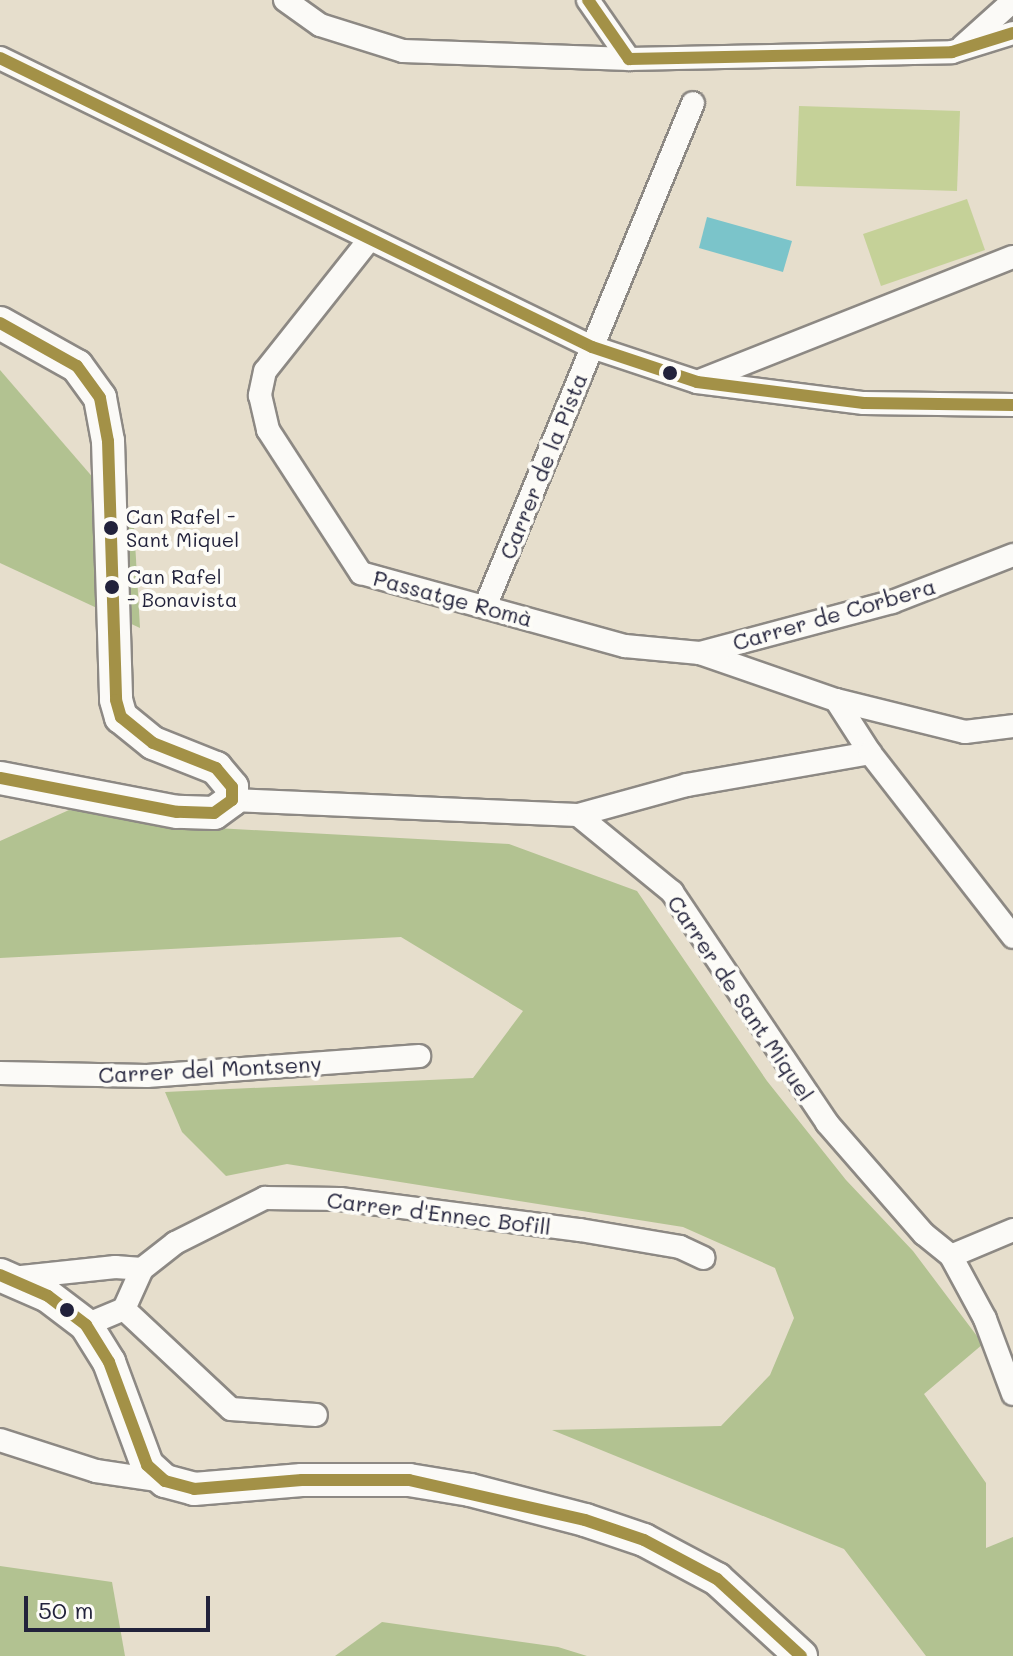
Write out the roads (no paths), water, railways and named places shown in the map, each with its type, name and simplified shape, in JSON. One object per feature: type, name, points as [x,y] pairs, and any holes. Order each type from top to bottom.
[{"type":"street","points":[[285,0],[320,25],[403,51],[629,59],[958,50],[1013,33]]},
{"type":"street","points":[[588,0],[629,59]]},
{"type":"street","points":[[958,50],[1013,1]]},
{"type":"street","points":[[0,58],[592,347],[697,382],[864,403],[1013,405]]},
{"type":"street","name":"Carrer de la Pista","points":[[485,607],[693,103]]},
{"type":"street","name":"Passatge Romà","points":[[369,240],[265,371],[260,395],[268,430],[361,573],[625,646],[700,653]]},
{"type":"street","points":[[697,382],[1013,257]]},
{"type":"street","points":[[0,323],[77,366],[100,398],[108,441],[115,685],[121,717],[153,743],[216,768],[232,787],[232,800]]},
{"type":"street","name":"Carrer de Corbera","points":[[700,653],[892,602],[1013,555]]},
{"type":"street","points":[[700,653],[836,700],[965,732],[1013,726]]},
{"type":"street","points":[[836,700],[870,753],[1013,937]]},
{"type":"street","points":[[0,778],[177,812],[214,813],[232,800],[578,815],[687,785],[870,753]]},
{"type":"street","name":"Carrer de Sant Miquel","points":[[578,815],[672,892],[827,1123],[870,1177],[951,1256],[985,1319],[1013,1394]]},
{"type":"street","name":"Carrer del Montseny","points":[[0,1073],[147,1076],[419,1056]]},
{"type":"street","name":"Carrer d'Ennec Bofill","points":[[124,1309],[142,1269],[175,1243],[265,1198],[340,1199],[566,1228],[680,1247],[704,1258]]},
{"type":"street","points":[[951,1256],[1013,1230]]},
{"type":"street","points":[[6,1277],[115,1267],[142,1269]]},
{"type":"street","points":[[6,1277],[48,1296],[86,1325],[109,1362],[147,1465],[165,1481]]},
{"type":"street","points":[[86,1325],[124,1309],[231,1409],[316,1415]]},
{"type":"street","points":[[0,1440],[96,1471],[165,1481],[194,1489],[302,1480],[409,1480],[470,1490],[585,1520],[644,1540],[717,1579],[801,1656]]},
{"type":"water","points":[[707,217],[792,241],[783,272],[699,248]]},
{"type":"place","name":"Can Rafel - Sant Miquel","points":[[111,528]]},
{"type":"place","name":"Can Rafel - Bonavista","points":[[112,587]]}]
